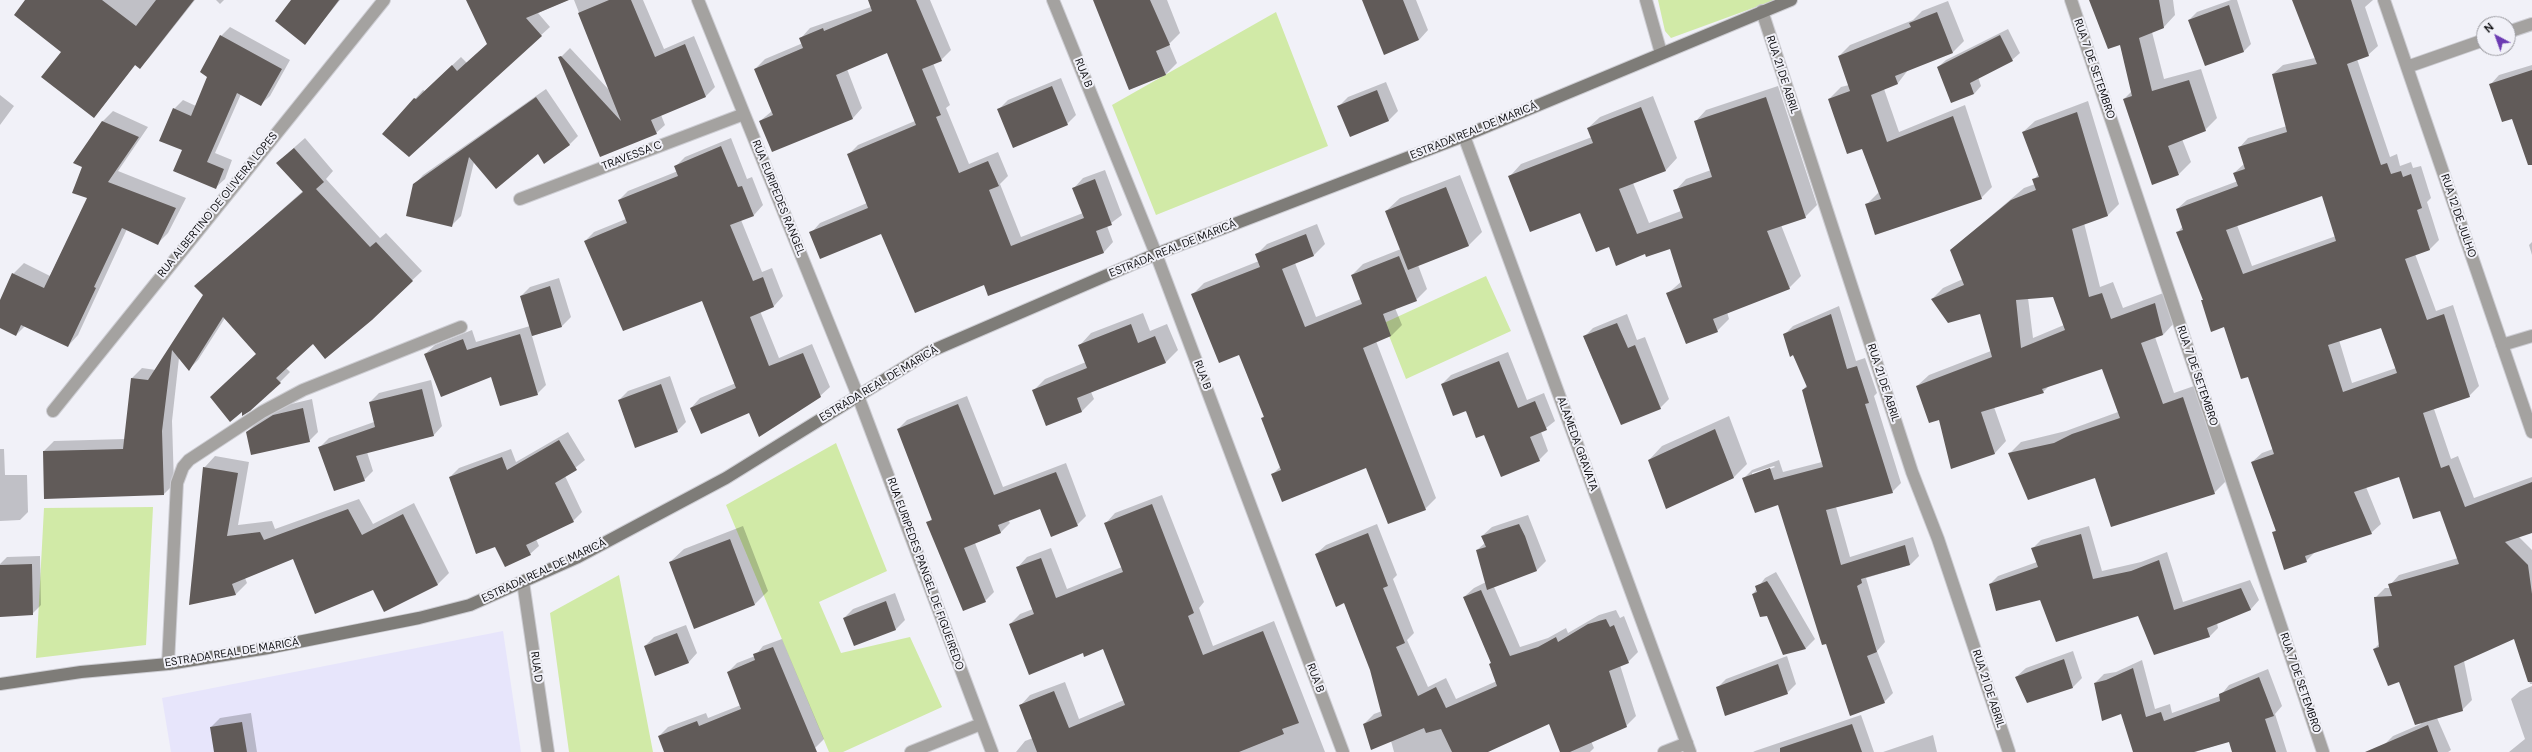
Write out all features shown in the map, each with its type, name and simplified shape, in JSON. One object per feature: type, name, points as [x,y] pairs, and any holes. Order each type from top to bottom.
[{"type":"main road","name":"ESTRADA REAL DE MARICÁ","points":[[0,684],[81,672],[168,664],[268,648],[419,618],[470,605],[578,557],[726,478],[929,352],[1156,254],[1464,136],[1791,0]]},
{"type":"street","name":"RUA ALBERTINO DE OLIVEIRA LOPES","points":[[53,411],[384,0]]},
{"type":"street","name":"RUA EURIPEDES RANGEL","points":[[698,0],[858,396]]},
{"type":"street","name":"RUA B","points":[[1054,0],[1156,254],[1343,752]]},
{"type":"street","points":[[1646,0],[1661,54]]},
{"type":"street","name":"RUA 7 DE SETEMBRO","points":[[2071,0],[2323,752]]},
{"type":"street","name":"RUA 12 DE JULHO","points":[[2384,0],[2532,432]]},
{"type":"street","name":"RUA 21 DE ABRIL","points":[[1762,11],[1912,472],[1938,539],[2009,752]]},
{"type":"street","points":[[2516,29],[2532,24]]},
{"type":"street","points":[[2407,67],[2476,43]]},
{"type":"street","name":"TRAVESSA C","points":[[520,199],[744,114]]},
{"type":"street","name":"ALAMEDA GRAVATA","points":[[1464,136],[1689,748]]},
{"type":"street","points":[[168,664],[178,483],[183,467],[189,460],[262,412],[302,390],[461,327]]},
{"type":"street","points":[[2502,345],[2532,336]]},
{"type":"street","name":"RUA EURIPEDES PANGEL DE FIGUEIREDO","points":[[858,396],[992,752]]},
{"type":"street","name":"RUA D","points":[[523,582],[548,752]]},
{"type":"street","points":[[911,752],[981,724]]},
{"type":"street","points":[[1664,752],[1689,748]]},
{"type":"shaded area","points":[[503,631],[521,752],[171,752],[162,698]]},
{"type":"green space","points":[[1658,0],[1775,0],[1671,38],[1665,31]]},
{"type":"green space","points":[[1276,12],[1328,146],[1156,215],[1112,105]]},
{"type":"green space","points":[[1486,276],[1511,331],[1406,379],[1384,323]]},
{"type":"green space","points":[[836,443],[887,571],[819,602],[841,653],[910,637],[942,707],[843,752],[829,752],[726,505]]},
{"type":"green space","points":[[153,507],[146,645],[36,658],[44,508]]},
{"type":"green space","points":[[619,575],[653,752],[569,752],[550,613]]},
{"type":"building","points":[[25,0],[102,0],[136,26],[156,0],[194,0],[140,69],[135,65],[94,118],[41,77],[61,52],[14,15]]},
{"type":"building","points":[[291,0],[339,0],[305,45],[275,21]]},
{"type":"building","points":[[466,0],[569,0],[526,18],[542,36],[409,157],[382,134],[414,98],[416,99],[452,65],[457,71],[487,44]]},
{"type":"building","points":[[609,0],[631,0],[655,57],[685,44],[706,97],[651,120],[657,134],[600,157],[558,57],[561,56],[621,121],[578,13]]},
{"type":"building","points":[[868,0],[916,0],[942,61],[922,69],[941,115],[936,117],[959,173],[988,161],[999,186],[989,190],[1011,246],[1084,218],[1072,188],[1095,179],[1112,225],[1096,231],[1104,253],[988,296],[984,285],[915,313],[881,234],[820,259],[809,232],[868,208],[847,154],[916,125],[887,53],[836,75],[853,119],[772,152],[759,121],[773,115],[754,69],[803,48],[799,38],[823,28],[824,31],[872,11]]},
{"type":"building","points":[[1093,0],[1150,0],[1170,45],[1156,51],[1166,75],[1129,90]]},
{"type":"building","points":[[1362,0],[1403,0],[1419,40],[1384,55]]},
{"type":"building","points":[[2089,0],[2159,0],[2164,28],[2139,38],[2152,91],[2189,80],[2206,131],[2168,146],[2179,175],[2152,185],[2123,99],[2132,96],[2120,45],[2108,49]]},
{"type":"building","points":[[2292,0],[2351,0],[2369,56],[2347,64],[2381,165],[2387,163],[2391,174],[2401,171],[2403,177],[2411,174],[2422,208],[2417,210],[2430,250],[2405,259],[2427,320],[2444,314],[2470,397],[2423,413],[2441,468],[2449,465],[2465,507],[2532,482],[2532,533],[2505,542],[2528,565],[2532,594],[2532,682],[2528,682],[2514,639],[2454,666],[2463,711],[2415,725],[2399,682],[2388,686],[2373,649],[2379,647],[2374,597],[2392,596],[2388,584],[2459,564],[2440,511],[2413,519],[2399,477],[2354,492],[2372,534],[2305,556],[2307,562],[2284,570],[2272,532],[2276,531],[2251,462],[2274,454],[2248,377],[2241,379],[2224,327],[2211,332],[2201,300],[2203,300],[2176,232],[2183,230],[2176,209],[2238,186],[2233,173],[2245,169],[2238,147],[2287,132],[2272,74],[2317,64]],"holes":[[[2322,196],[2336,241],[2243,274],[2226,230]],[[2381,328],[2397,373],[2343,392],[2328,345]]]},
{"type":"building","points":[[2229,5],[2244,52],[2205,66],[2188,20]]},
{"type":"building","points":[[1937,12],[1953,53],[1895,76],[1898,84],[1871,95],[1887,142],[1953,116],[1982,199],[1875,235],[1865,204],[1881,199],[1862,149],[1847,154],[1828,99],[1850,91],[1838,56],[1911,27],[1909,23]]},
{"type":"building","points":[[220,35],[282,69],[261,106],[237,93],[207,162],[224,169],[216,189],[173,171],[182,150],[159,141],[173,108],[191,116],[207,77],[200,72]]},
{"type":"building","points":[[2000,35],[2013,61],[1970,83],[1974,94],[1951,103],[1937,67]]},
{"type":"building","points":[[2532,70],[2532,165],[2528,165],[2512,119],[2502,122],[2489,84]]},
{"type":"building","points":[[1052,86],[1068,125],[1013,148],[997,109]]},
{"type":"building","points":[[1377,90],[1389,121],[1350,137],[1337,106]]},
{"type":"building","points":[[536,97],[570,145],[544,164],[538,154],[496,189],[469,157],[452,227],[406,216],[413,184]]},
{"type":"building","points":[[1766,97],[1806,218],[1767,231],[1790,289],[1713,319],[1718,332],[1686,344],[1666,293],[1682,287],[1670,249],[1646,257],[1645,254],[1616,266],[1609,247],[1596,252],[1580,213],[1530,232],[1508,176],[1593,143],[1587,128],[1641,107],[1666,171],[1619,189],[1637,234],[1683,218],[1673,190],[1712,177],[1694,121]]},
{"type":"building","points":[[2077,112],[2108,216],[2072,229],[2089,297],[2102,293],[2111,319],[2155,303],[2163,335],[2141,343],[2163,404],[2183,397],[2215,494],[2111,527],[2095,478],[2028,500],[2008,453],[2054,443],[2072,434],[2120,418],[2102,369],[2042,389],[2044,393],[1981,412],[1995,454],[1951,469],[1939,420],[1929,423],[1916,386],[1992,357],[1980,314],[1948,323],[1931,299],[1964,285],[1950,250],[2011,200],[2036,190],[2032,179],[2039,177],[2022,132]],"holes":[[[2053,297],[2065,330],[2021,348],[2016,300]]]},
{"type":"building","points":[[102,121],[139,137],[108,182],[176,208],[158,245],[122,228],[68,347],[21,325],[16,336],[0,328],[0,300],[12,273],[44,288],[87,198],[72,193],[82,167],[73,163]]},
{"type":"building","points":[[721,146],[738,187],[742,186],[754,216],[730,225],[753,281],[763,277],[774,307],[750,317],[769,366],[803,353],[821,397],[759,437],[749,413],[701,434],[690,408],[736,388],[702,301],[623,331],[584,241],[627,223],[618,200],[678,176],[674,166]]},
{"type":"building","points":[[294,148],[324,182],[316,189],[370,247],[376,242],[413,281],[372,320],[325,359],[313,344],[276,378],[281,383],[250,411],[242,416],[242,412],[230,422],[210,397],[256,354],[223,317],[189,371],[172,350],[162,431],[164,495],[44,499],[43,451],[123,449],[131,378],[148,380],[203,295],[194,286],[303,192],[276,163]]},
{"type":"building","points":[[1446,187],[1469,246],[1408,270],[1385,211]]},
{"type":"building","points":[[1306,234],[1314,256],[1282,269],[1305,327],[1362,304],[1351,275],[1399,256],[1417,301],[1383,314],[1391,336],[1363,348],[1426,510],[1388,524],[1366,468],[1282,502],[1271,474],[1281,470],[1261,418],[1264,417],[1239,355],[1219,363],[1191,294],[1260,267],[1255,254]]},
{"type":"building","points":[[550,286],[562,327],[532,336],[520,296]]},
{"type":"building","points":[[1831,314],[1847,369],[1857,366],[1869,403],[1865,404],[1893,493],[1826,510],[1841,565],[1905,545],[1910,565],[1861,579],[1862,583],[1857,586],[1877,652],[1867,656],[1885,703],[1850,716],[1826,644],[1822,645],[1778,505],[1755,513],[1742,478],[1770,468],[1774,480],[1823,467],[1802,390],[1807,387],[1793,355],[1790,357],[1783,334]]},
{"type":"building","points":[[1617,323],[1628,348],[1635,345],[1661,409],[1621,425],[1583,336]]},
{"type":"building","points":[[1131,324],[1138,343],[1155,336],[1166,363],[1077,398],[1082,412],[1046,426],[1032,390],[1087,368],[1078,345]]},
{"type":"building","points":[[520,334],[538,395],[500,406],[491,377],[441,397],[424,354],[463,339],[467,350]]},
{"type":"building","points":[[1499,361],[1518,408],[1535,401],[1547,430],[1530,437],[1540,461],[1501,477],[1484,435],[1476,438],[1466,411],[1453,416],[1441,384]]},
{"type":"building","points":[[661,384],[678,432],[635,448],[618,400]]},
{"type":"building","points":[[422,389],[434,436],[356,456],[365,481],[334,491],[318,447],[375,427],[369,402]]},
{"type":"building","points":[[958,404],[994,495],[1056,472],[1078,526],[1051,537],[1040,509],[998,525],[1001,533],[964,548],[986,602],[963,611],[926,522],[932,520],[897,429]]},
{"type":"building","points":[[303,408],[310,442],[251,455],[246,432],[273,415]]},
{"type":"building","points":[[1715,429],[1734,478],[1666,509],[1648,460]]},
{"type":"building","points":[[559,440],[577,470],[555,483],[574,522],[526,545],[531,555],[505,567],[495,547],[476,554],[449,477],[502,457],[507,470]]},
{"type":"building","points":[[203,467],[238,473],[227,536],[260,532],[264,540],[348,509],[362,535],[403,514],[438,585],[384,612],[373,590],[315,614],[293,559],[232,584],[236,595],[189,605]]},
{"type":"building","points":[[1152,504],[1194,613],[1188,616],[1203,655],[1263,631],[1299,723],[1282,729],[1284,734],[1239,752],[1037,752],[1019,705],[1054,691],[1069,728],[1125,705],[1103,649],[1084,657],[1083,653],[1029,675],[1009,624],[1034,614],[1016,567],[1041,558],[1056,598],[1123,572],[1104,523]]},
{"type":"building","points":[[1519,524],[1525,536],[1537,571],[1487,590],[1476,550],[1486,547],[1481,536]]},
{"type":"building","points":[[1368,533],[1388,586],[1383,588],[1405,643],[1396,647],[1418,696],[1436,687],[1446,708],[1497,686],[1489,664],[1491,663],[1463,597],[1481,590],[1510,656],[1538,647],[1556,637],[1558,642],[1588,624],[1606,619],[1610,627],[1614,625],[1629,663],[1609,671],[1627,727],[1570,752],[1560,752],[1549,724],[1488,752],[1452,752],[1441,729],[1426,733],[1424,728],[1371,750],[1363,724],[1382,716],[1370,670],[1344,603],[1336,607],[1315,554]]},
{"type":"building","points":[[2081,534],[2093,579],[2131,571],[2159,560],[2174,610],[2241,588],[2251,610],[2207,628],[2210,637],[2154,655],[2138,616],[2056,642],[2040,600],[1996,611],[1989,584],[2038,567],[2031,548]]},
{"type":"building","points":[[730,539],[755,605],[694,629],[669,562]]},
{"type":"building","points":[[32,564],[33,615],[0,617],[0,565]]},
{"type":"building","points":[[1767,581],[1806,649],[1783,655],[1767,616],[1760,617],[1752,594],[1757,592],[1755,586]]},
{"type":"building","points":[[886,601],[896,630],[854,646],[843,618]]},
{"type":"building","points":[[677,633],[689,663],[655,676],[644,646]]},
{"type":"building","points":[[773,647],[817,752],[664,752],[658,736],[697,721],[699,726],[741,709],[727,672],[755,660],[753,654]]},
{"type":"building","points":[[2064,659],[2073,688],[2027,703],[2015,677]]},
{"type":"building","points":[[1778,664],[1788,694],[1725,716],[1716,687]]},
{"type":"building","points":[[2133,668],[2146,717],[2161,712],[2164,721],[2220,701],[2219,694],[2259,677],[2274,716],[2265,719],[2276,752],[2232,752],[2229,742],[2194,752],[2133,752],[2121,714],[2102,721],[2094,683],[2106,680]]},
{"type":"building","points":[[242,722],[247,752],[214,752],[210,727]]},
{"type":"building","points":[[1852,724],[1862,752],[1780,752],[1780,748]]},
{"type":"building","points":[[2428,725],[2438,752],[2365,752]]}]
